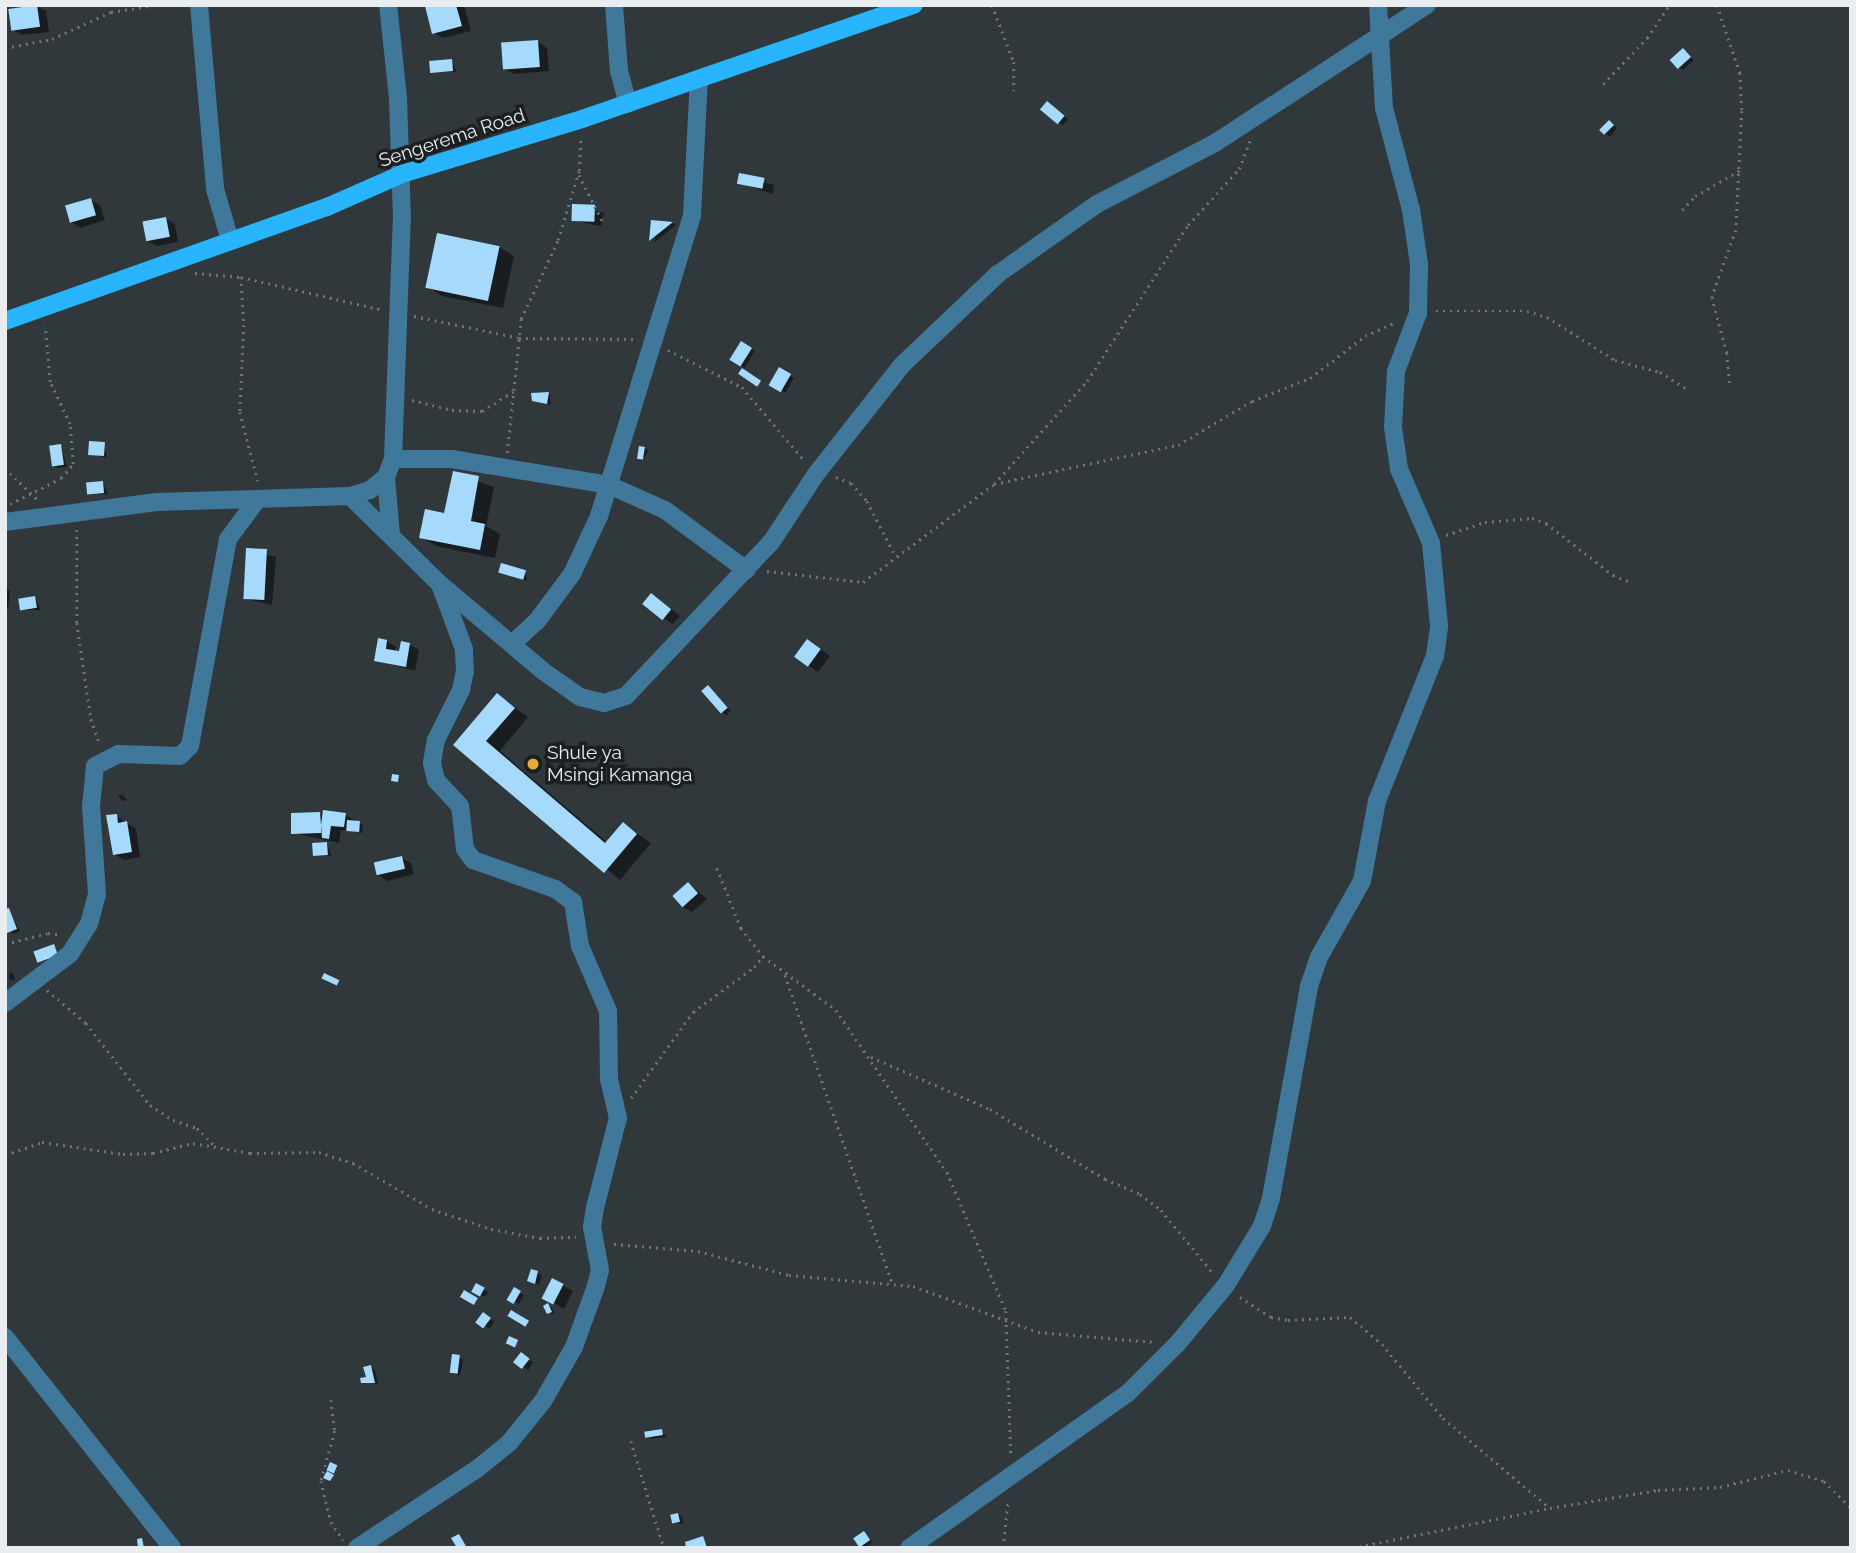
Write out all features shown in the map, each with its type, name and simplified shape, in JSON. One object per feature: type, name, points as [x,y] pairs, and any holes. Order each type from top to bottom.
[{"type":"main road","name":"Sengerema Road","points":[[5,321],[327,207],[401,174],[628,104],[915,5]]},
{"type":"street","points":[[199,5],[215,189],[230,240]]},
{"type":"street","points":[[388,5],[401,174],[393,459],[386,477],[391,535]]},
{"type":"street","points":[[614,5],[619,71],[628,104]]},
{"type":"street","points":[[909,1548],[1011,1472],[1110,1407],[1178,1343],[1226,1285],[1262,1226],[1278,1175],[1309,986],[1319,957],[1362,881],[1377,801],[1435,656],[1439,626],[1431,543],[1399,469],[1392,415],[1396,371],[1418,313],[1419,264],[1411,210],[1384,108],[1377,38],[1378,5]]},
{"type":"street","points":[[350,496],[441,585],[580,696],[604,703],[626,696],[772,541],[816,474],[902,365],[999,274],[1097,204],[1261,115],[1427,5]]},
{"type":"street","points":[[512,644],[537,621],[572,574],[609,485],[650,343],[692,215],[699,79]]},
{"type":"street","points":[[393,459],[452,459],[609,485],[665,510],[746,570]]},
{"type":"street","points":[[5,522],[157,502],[350,496],[370,490],[386,477]]},
{"type":"street","points":[[5,1003],[41,978],[83,937],[97,894],[92,778],[105,758],[180,756],[190,746],[228,539],[257,500]]},
{"type":"street","points":[[357,1548],[477,1469],[509,1443],[535,1412],[574,1347],[596,1286],[595,1208],[618,1118],[609,1079],[608,1011],[580,946],[573,902],[555,889],[473,860],[465,849],[460,806],[436,780],[432,762],[436,740],[461,690],[465,671],[464,649],[441,585]]},
{"type":"street","points":[[5,1336],[172,1548]]},
{"type":"path","points":[[5,48],[52,39],[111,12],[157,5]]},
{"type":"path","points":[[992,5],[1014,62],[1014,91]]},
{"type":"path","points":[[1603,84],[1647,38],[1669,5]]},
{"type":"path","points":[[1717,5],[1740,73],[1739,171],[1733,245],[1712,297],[1727,353],[1730,385]]},
{"type":"path","points":[[746,570],[863,582],[895,555],[994,484],[1087,382],[1188,225],[1239,169],[1261,115]]},
{"type":"path","points":[[506,470],[524,306],[558,240],[579,171],[582,119]]},
{"type":"path","points":[[579,171],[604,224]]},
{"type":"path","points":[[1682,210],[1695,196],[1739,171]]},
{"type":"path","points":[[166,264],[219,278],[241,277],[519,338],[650,343],[725,374],[742,387],[816,474],[835,477],[859,491],[895,555]]},
{"type":"path","points":[[241,277],[244,325],[240,412],[258,476],[257,500]]},
{"type":"path","points":[[30,493],[69,472],[75,454],[70,424],[50,382],[48,335],[38,309]]},
{"type":"path","points":[[994,484],[1178,445],[1252,401],[1310,378],[1364,336],[1418,313],[1527,311],[1562,325],[1615,360],[1660,372],[1689,390]]},
{"type":"path","points":[[393,396],[467,411],[492,408],[514,391]]},
{"type":"path","points":[[5,468],[53,516]]},
{"type":"path","points":[[77,514],[77,624],[91,719],[105,758]]},
{"type":"path","points":[[1431,543],[1485,522],[1532,518],[1546,523],[1613,575],[1632,583]]},
{"type":"path","points":[[717,868],[741,928],[763,956],[785,975],[836,1010],[871,1057],[947,1172],[982,1248],[1009,1324],[1011,1472],[1003,1548]]},
{"type":"path","points":[[5,944],[48,933],[83,937]]},
{"type":"path","points":[[618,1118],[692,1012],[754,967],[763,956]]},
{"type":"path","points":[[785,975],[892,1283]]},
{"type":"path","points":[[41,978],[53,998],[86,1023],[111,1052],[150,1105],[173,1120],[197,1128],[214,1145]]},
{"type":"path","points":[[871,1057],[990,1109],[1105,1179],[1140,1194],[1161,1210],[1226,1285],[1271,1317],[1350,1317],[1382,1344],[1443,1418],[1550,1508]]},
{"type":"path","points":[[5,1155],[42,1142],[123,1154],[153,1153],[193,1143],[250,1153],[319,1152],[353,1163],[432,1209],[491,1229],[596,1245],[698,1251],[789,1275],[892,1283],[933,1293],[1009,1324],[1067,1337],[1178,1343]]},
{"type":"path","points":[[331,1401],[335,1431],[321,1481],[331,1522],[350,1548]]},
{"type":"path","points":[[631,1441],[664,1548]]},
{"type":"path","points":[[1352,1548],[1550,1508],[1658,1490],[1720,1487],[1788,1471],[1824,1481],[1851,1508]]},
{"type":"building","points":[[37,5],[40,27],[11,31],[8,9]]},
{"type":"building","points":[[456,5],[462,26],[432,34],[425,6]]},
{"type":"building","points":[[538,40],[540,67],[503,70],[501,43]]},
{"type":"building","points":[[1683,48],[1691,57],[1678,69],[1670,60]]},
{"type":"building","points":[[452,59],[453,71],[430,73],[429,61]]},
{"type":"building","points":[[1047,101],[1065,116],[1058,124],[1040,109]]},
{"type":"building","points":[[1609,120],[1614,125],[1604,135],[1599,130]]},
{"type":"building","points":[[739,173],[765,178],[762,189],[737,184]]},
{"type":"building","points":[[91,198],[96,215],[70,223],[65,205]]},
{"type":"building","points":[[572,204],[595,205],[594,222],[571,221]]},
{"type":"building","points":[[166,217],[170,237],[146,241],[142,222]]},
{"type":"building","points":[[651,220],[673,222],[649,241]]},
{"type":"building","points":[[437,233],[500,246],[488,301],[425,288]]},
{"type":"building","points":[[741,341],[752,348],[740,367],[729,360]]},
{"type":"building","points":[[779,367],[791,374],[781,392],[768,385]]},
{"type":"building","points":[[742,368],[761,381],[757,387],[738,374]]},
{"type":"building","points":[[549,392],[547,404],[532,401],[531,393]]},
{"type":"building","points":[[89,441],[105,442],[104,456],[88,455]]},
{"type":"building","points":[[61,444],[64,465],[52,466],[49,446]]},
{"type":"building","points":[[639,446],[645,447],[643,460],[637,459]]},
{"type":"building","points":[[453,471],[479,476],[471,521],[485,524],[480,550],[419,538],[425,509],[444,513]]},
{"type":"building","points":[[103,481],[104,493],[87,494],[86,482]]},
{"type":"building","points":[[246,548],[267,549],[264,600],[243,599]]},
{"type":"building","points":[[501,563],[526,570],[523,580],[498,573]]},
{"type":"building","points":[[651,593],[671,609],[662,620],[642,604]]},
{"type":"building","points":[[35,596],[37,608],[20,611],[18,599]]},
{"type":"building","points":[[378,638],[387,640],[386,649],[399,651],[401,641],[410,643],[406,667],[374,661]]},
{"type":"building","points":[[807,639],[821,649],[808,667],[794,657]]},
{"type":"building","points":[[708,685],[728,708],[721,714],[701,691]]},
{"type":"building","points":[[497,693],[515,708],[486,741],[605,843],[623,822],[637,834],[604,873],[453,745]]},
{"type":"building","points":[[392,774],[399,775],[398,782],[391,781]]},
{"type":"building","points":[[323,810],[346,813],[344,827],[331,826],[329,839],[322,838]]},
{"type":"building","points":[[320,812],[321,833],[291,834],[291,813]]},
{"type":"building","points":[[117,814],[118,823],[127,821],[132,852],[113,855],[106,815]]},
{"type":"building","points":[[347,820],[360,821],[359,832],[346,831]]},
{"type":"building","points":[[327,842],[328,855],[313,856],[312,843]]},
{"type":"building","points":[[402,856],[405,869],[377,875],[374,863]]},
{"type":"building","points":[[688,882],[698,893],[682,907],[672,896]]},
{"type":"building","points":[[9,908],[17,929],[7,933],[5,909]]},
{"type":"building","points":[[54,944],[58,955],[37,963],[33,952]]},
{"type":"building","points":[[324,973],[339,980],[337,986],[321,978]]},
{"type":"building","points":[[531,1269],[538,1271],[535,1284],[527,1281]]},
{"type":"building","points":[[552,1278],[564,1284],[553,1304],[542,1298]]},
{"type":"building","points":[[476,1283],[485,1288],[480,1297],[471,1292]]},
{"type":"building","points":[[514,1287],[521,1291],[513,1304],[506,1300]]},
{"type":"building","points":[[464,1290],[478,1298],[474,1305],[460,1297]]},
{"type":"building","points":[[548,1303],[552,1312],[547,1314],[543,1306]]},
{"type":"building","points":[[511,1310],[529,1321],[525,1327],[507,1316]]},
{"type":"building","points":[[483,1312],[491,1318],[483,1328],[475,1322]]},
{"type":"building","points":[[509,1336],[518,1340],[515,1347],[506,1343]]},
{"type":"building","points":[[521,1352],[530,1359],[522,1369],[513,1362]]},
{"type":"building","points":[[452,1354],[460,1355],[458,1374],[450,1373]]},
{"type":"building","points":[[371,1365],[375,1383],[361,1383],[360,1378],[366,1377],[363,1367]]},
{"type":"building","points":[[662,1429],[663,1435],[645,1438],[644,1432]]},
{"type":"building","points":[[330,1462],[337,1465],[334,1473],[326,1470]]},
{"type":"building","points":[[327,1471],[334,1475],[330,1481],[323,1478]]},
{"type":"building","points":[[678,1513],[680,1522],[672,1524],[670,1515]]},
{"type":"building","points":[[864,1531],[870,1540],[859,1547],[853,1538]]},
{"type":"building","points":[[459,1534],[467,1548],[457,1548],[451,1538]]},
{"type":"building","points":[[703,1536],[707,1547],[686,1548],[685,1542]]},
{"type":"building","points":[[142,1538],[144,1548],[138,1548],[137,1539]]},
{"type":"place","name":"Shule ya Msingi Kamanga","points":[[533,764]]}]
